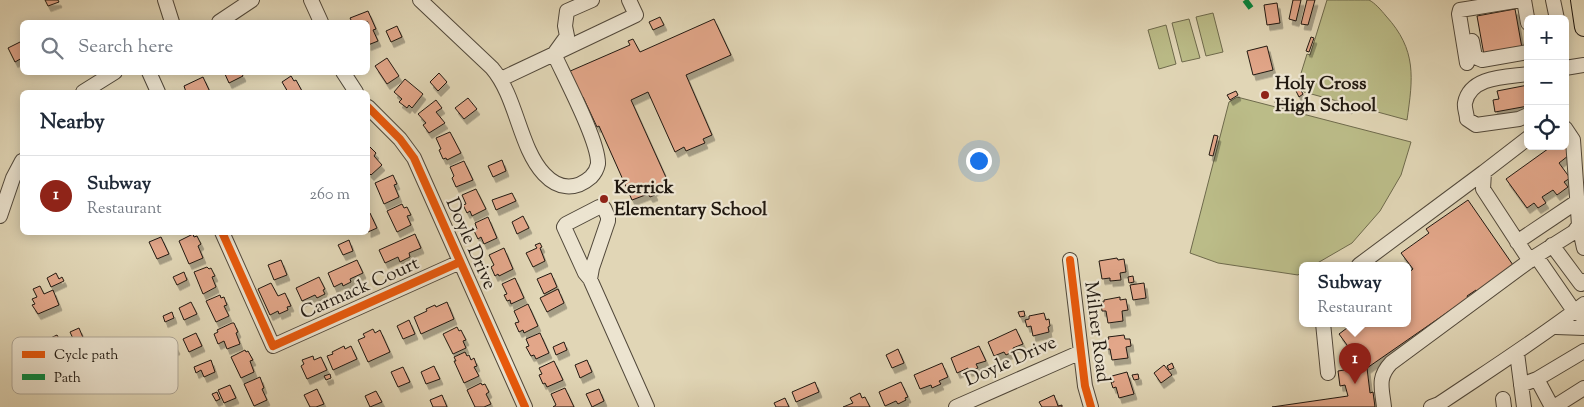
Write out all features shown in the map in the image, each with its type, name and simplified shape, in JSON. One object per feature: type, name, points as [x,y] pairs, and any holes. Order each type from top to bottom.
[{"type":"main road","points":[[1580,0],[1584,27]]},
{"type":"street","points":[[165,0],[171,20]]},
{"type":"street","points":[[223,20],[252,0]]},
{"type":"street","points":[[311,0],[320,20]]},
{"type":"street","points":[[420,0],[502,79],[531,154],[543,173],[556,184],[565,187],[575,186],[584,183],[594,174],[598,166],[596,146],[554,54]]},
{"type":"street","points":[[554,54],[567,36],[565,26],[567,10],[592,0]]},
{"type":"street","points":[[502,79],[636,16],[629,0]]},
{"type":"street","points":[[1467,63],[1459,14],[1460,10],[1522,0],[1526,15]]},
{"type":"street","points":[[1554,0],[1556,15]]},
{"type":"street","points":[[1467,8],[1474,53],[1478,59],[1482,60],[1524,53]]},
{"type":"street","points":[[1569,67],[1584,65]]},
{"type":"street","points":[[86,90],[110,75]]},
{"type":"street","points":[[150,75],[157,90]]},
{"type":"street","points":[[345,75],[355,90]]},
{"type":"street","points":[[1524,75],[1483,81],[1471,91],[1465,104],[1468,119],[1476,125],[1524,117]]},
{"type":"street","name":"Doyle Drive","points":[[370,110],[400,139],[414,158],[525,407]]},
{"type":"street","points":[[1569,135],[1572,140],[1584,248]]},
{"type":"street","points":[[1363,262],[1524,141]]},
{"type":"street","points":[[0,216],[6,176],[20,163]]},
{"type":"street","points":[[1484,172],[1483,189],[1518,242],[1582,315]]},
{"type":"street","points":[[1518,242],[1578,201]]},
{"type":"street","points":[[590,279],[608,221],[606,212],[602,207],[566,224],[564,227],[585,273],[590,279],[647,407]]},
{"type":"street","points":[[1384,407],[1381,379],[1384,370],[1391,362],[1533,258],[1574,232],[1580,224]]},
{"type":"street","name":"Carmack Court","points":[[223,235],[273,346],[460,262]]},
{"type":"street","points":[[1552,246],[1581,284],[1584,281]]},
{"type":"street","name":"Milner Road","points":[[1070,260],[1080,352],[1085,386],[1091,407]]},
{"type":"street","points":[[1431,407],[1439,404],[1556,326],[1582,315]]},
{"type":"street","points":[[1556,326],[1582,315]]},
{"type":"street","points":[[1323,327],[1328,372]]},
{"type":"street","name":"Doyle Drive","points":[[956,407],[1080,352]]},
{"type":"street","points":[[1517,353],[1524,407]]},
{"type":"street","points":[[1521,384],[1536,379],[1582,356]]},
{"type":"street","points":[[1536,379],[1553,407],[1584,388]]},
{"type":"green space","points":[[1327,0],[1369,0],[1380,9],[1396,29],[1408,53],[1410,65],[1411,91],[1407,120],[1304,92],[1298,83],[1307,54],[1310,55]]},
{"type":"green space","points":[[1213,13],[1223,52],[1206,56],[1196,17]]},
{"type":"green space","points":[[1189,19],[1200,58],[1182,62],[1172,23]]},
{"type":"green space","points":[[1166,25],[1176,64],[1159,69],[1148,30]]},
{"type":"green space","points":[[1237,97],[1411,142],[1401,175],[1380,211],[1352,243],[1319,262],[1299,262],[1298,275],[1218,263],[1190,253],[1229,102]]},
{"type":"building","points":[[45,0],[58,0],[59,2],[48,6]]},
{"type":"building","points":[[1293,0],[1301,0],[1296,21],[1289,19]]},
{"type":"building","points":[[1307,0],[1315,0],[1308,25],[1301,24]]},
{"type":"building","points":[[1277,3],[1280,23],[1267,25],[1264,5]]},
{"type":"building","points":[[1515,9],[1522,48],[1484,55],[1477,16]]},
{"type":"building","points":[[368,11],[376,29],[373,30],[378,41],[370,44],[370,20],[351,20],[350,18]]},
{"type":"building","points":[[660,17],[664,25],[653,30],[649,22]]},
{"type":"building","name":"Kerrick Elementary School","points":[[714,19],[731,55],[686,75],[712,135],[703,139],[705,143],[686,151],[684,147],[675,152],[648,92],[631,100],[669,184],[653,191],[655,195],[650,197],[648,194],[632,200],[599,126],[597,127],[583,97],[580,98],[568,72],[630,45],[628,41],[633,39],[640,52]]},
{"type":"building","points":[[397,26],[402,37],[391,42],[386,31]]},
{"type":"building","points":[[1311,37],[1314,38],[1309,52],[1306,51]]},
{"type":"building","points":[[20,42],[20,59],[15,62],[8,48]]},
{"type":"building","points":[[1267,46],[1273,70],[1253,75],[1247,51]]},
{"type":"building","points":[[387,58],[399,76],[387,84],[375,66]]},
{"type":"building","points":[[439,73],[447,82],[438,91],[430,82]]},
{"type":"building","points":[[225,75],[242,75],[243,76],[229,83]]},
{"type":"building","points":[[291,76],[294,81],[296,80],[301,90],[287,90],[282,82]]},
{"type":"building","points":[[203,77],[209,90],[185,90],[184,86]]},
{"type":"building","points":[[405,79],[423,94],[412,108],[409,105],[407,108],[399,102],[402,99],[394,92]]},
{"type":"building","points":[[1524,86],[1524,107],[1495,112],[1493,100],[1499,99],[1497,91]]},
{"type":"building","points":[[1299,87],[1303,94],[1299,97],[1295,89]]},
{"type":"building","points":[[1236,91],[1238,95],[1230,100],[1227,95]]},
{"type":"building","points":[[468,98],[477,109],[464,119],[455,108]]},
{"type":"building","points":[[1276,99],[1295,105],[1294,109],[1275,103]]},
{"type":"building","points":[[436,100],[442,108],[436,112],[445,123],[429,133],[423,125],[426,123],[418,114]]},
{"type":"building","points":[[1336,101],[1350,105],[1349,108],[1335,104]]},
{"type":"building","points":[[450,132],[461,153],[447,160],[446,158],[443,159],[436,138]]},
{"type":"building","points":[[1214,135],[1218,136],[1213,156],[1209,155]]},
{"type":"building","points":[[1569,146],[1573,152],[1559,163],[1570,178],[1564,182],[1568,187],[1557,195],[1553,190],[1542,197],[1546,203],[1538,208],[1534,203],[1527,208],[1506,179],[1546,150],[1569,150]]},
{"type":"building","points":[[370,147],[376,153],[374,156],[382,165],[371,175]]},
{"type":"building","points":[[502,160],[506,171],[493,177],[488,166]]},
{"type":"building","points":[[464,161],[473,180],[456,187],[450,167]]},
{"type":"building","points":[[393,175],[397,184],[394,185],[399,197],[384,204],[375,183]]},
{"type":"building","points":[[476,189],[486,209],[472,216],[470,211],[467,213],[463,205],[466,204],[462,195]]},
{"type":"building","points":[[512,193],[516,201],[496,210],[492,200]]},
{"type":"building","points":[[1468,200],[1513,265],[1367,368],[1370,393],[1373,392],[1375,407],[1272,407],[1348,396],[1345,385],[1340,386],[1338,371],[1363,367],[1339,334],[1346,327],[1411,327],[1411,271],[1413,269],[1411,262],[1408,262],[1401,253],[1429,233],[1426,229]]},
{"type":"building","points":[[402,204],[404,208],[407,207],[411,215],[407,216],[411,225],[397,232],[387,211]]},
{"type":"building","points":[[370,213],[377,228],[370,231]]},
{"type":"building","points":[[523,216],[529,228],[517,234],[512,222]]},
{"type":"building","points":[[488,217],[497,238],[484,244],[481,237],[478,239],[474,231],[477,229],[475,223]]},
{"type":"building","points":[[415,234],[421,248],[409,253],[410,257],[400,262],[398,257],[385,263],[379,250]]},
{"type":"building","points":[[191,235],[197,236],[201,244],[198,246],[203,258],[189,264],[179,241]]},
{"type":"building","points":[[161,237],[169,254],[157,259],[149,242]]},
{"type":"building","points":[[349,240],[353,251],[343,255],[338,245]]},
{"type":"building","points":[[540,243],[545,261],[533,267],[526,253],[537,248],[535,245]]},
{"type":"building","points":[[504,248],[513,269],[495,276],[491,267],[494,265],[489,255]]},
{"type":"building","points":[[1117,258],[1118,260],[1124,259],[1126,272],[1120,273],[1121,280],[1110,281],[1110,278],[1102,279],[1099,261]]},
{"type":"building","points":[[281,260],[287,275],[274,280],[268,265]]},
{"type":"building","points":[[357,260],[363,273],[350,279],[351,282],[343,286],[342,283],[334,287],[328,273]]},
{"type":"building","points":[[207,267],[211,268],[215,276],[212,277],[216,287],[203,294],[194,272]]},
{"type":"building","points":[[184,272],[187,280],[177,285],[173,277]]},
{"type":"building","points":[[56,273],[59,279],[62,277],[64,281],[51,287],[47,278]]},
{"type":"building","points":[[551,273],[557,287],[544,294],[537,279]]},
{"type":"building","points":[[1133,276],[1134,282],[1129,283],[1128,277]]},
{"type":"building","points":[[319,277],[325,289],[323,290],[325,294],[317,298],[315,295],[302,301],[296,288]]},
{"type":"building","points":[[515,278],[524,298],[511,304],[510,300],[507,301],[504,295],[507,294],[502,284]]},
{"type":"building","points":[[271,283],[278,296],[285,293],[291,306],[287,307],[288,310],[279,314],[278,311],[270,315],[258,289]]},
{"type":"building","points":[[1144,283],[1146,298],[1133,300],[1130,285]]},
{"type":"building","points":[[40,286],[44,294],[53,290],[59,305],[38,314],[32,305],[35,304],[32,299],[37,297],[33,289]]},
{"type":"building","points":[[558,289],[564,303],[547,312],[540,298]]},
{"type":"building","points":[[220,295],[221,298],[224,297],[227,305],[224,306],[229,316],[216,322],[206,301]]},
{"type":"building","points":[[1120,297],[1120,300],[1126,299],[1128,310],[1122,311],[1123,321],[1108,323],[1106,311],[1102,311],[1101,302]]},
{"type":"building","points":[[191,302],[197,314],[184,320],[179,308]]},
{"type":"building","points":[[447,302],[454,319],[421,334],[414,317],[427,311],[426,309]]},
{"type":"building","points":[[528,304],[538,326],[524,333],[523,330],[519,332],[515,323],[519,322],[514,311]]},
{"type":"building","points":[[1024,311],[1025,316],[1020,317],[1018,312]]},
{"type":"building","points":[[172,312],[174,318],[165,322],[163,316]]},
{"type":"building","points":[[1044,313],[1046,320],[1049,319],[1049,332],[1033,336],[1031,326],[1027,327],[1025,320],[1029,319],[1029,316]]},
{"type":"building","points":[[409,320],[415,334],[403,339],[397,326]]},
{"type":"building","points":[[234,323],[238,332],[236,333],[240,344],[227,349],[224,341],[218,344],[214,334],[218,332],[217,330]]},
{"type":"building","points":[[457,327],[459,331],[461,330],[466,340],[463,341],[466,348],[453,354],[443,334]]},
{"type":"building","points":[[79,328],[83,337],[72,337],[70,332]]},
{"type":"building","points":[[373,329],[375,333],[380,330],[390,352],[368,362],[358,340],[365,337],[363,334]]},
{"type":"building","points":[[1016,329],[1023,344],[1013,348],[1014,351],[1006,355],[1004,352],[994,356],[988,342]]},
{"type":"building","points":[[196,333],[202,346],[189,352],[183,339]]},
{"type":"building","points":[[540,333],[549,353],[536,359],[534,355],[531,356],[526,347],[529,346],[526,339]]},
{"type":"building","points":[[1124,335],[1125,339],[1130,339],[1131,346],[1126,347],[1128,358],[1112,360],[1110,349],[1106,349],[1105,340],[1109,339],[1108,337]]},
{"type":"building","points":[[564,342],[567,350],[556,355],[553,347]]},
{"type":"building","points":[[344,346],[345,349],[351,346],[357,359],[333,370],[327,356]]},
{"type":"building","points":[[979,346],[986,361],[976,364],[978,368],[969,371],[968,368],[957,373],[951,358]]},
{"type":"building","points":[[898,349],[904,363],[892,368],[886,355]]},
{"type":"building","points":[[245,350],[246,352],[248,351],[253,360],[250,361],[254,372],[241,378],[231,357]]},
{"type":"building","points":[[465,352],[471,360],[474,358],[477,366],[474,367],[479,376],[464,383],[454,357]]},
{"type":"building","points":[[313,356],[314,360],[321,357],[327,370],[307,379],[301,366],[304,364],[302,360]]},
{"type":"building","points":[[211,360],[215,372],[204,377],[201,370],[196,373],[194,367]]},
{"type":"building","points":[[587,360],[592,372],[580,378],[575,365]]},
{"type":"building","points":[[554,361],[563,380],[547,387],[545,383],[543,384],[539,375],[542,374],[539,368]]},
{"type":"building","points":[[942,363],[948,377],[939,381],[941,384],[932,388],[931,385],[920,389],[914,375]]},
{"type":"building","points":[[1172,363],[1174,368],[1169,370],[1167,366]]},
{"type":"building","points":[[1164,365],[1172,375],[1161,383],[1154,373]]},
{"type":"building","points":[[434,366],[440,379],[426,384],[421,372]]},
{"type":"building","points":[[403,367],[410,382],[398,387],[391,372]]},
{"type":"building","points":[[1127,372],[1134,394],[1119,398],[1116,387],[1113,388],[1111,382],[1114,382],[1112,376]]},
{"type":"building","points":[[330,374],[331,378],[326,380],[324,376]]},
{"type":"building","points":[[1138,374],[1139,379],[1134,380],[1132,375]]},
{"type":"building","points":[[260,377],[264,388],[262,389],[267,400],[254,406],[244,384]]},
{"type":"building","points":[[815,382],[819,392],[796,402],[792,392]]},
{"type":"building","points":[[901,382],[908,397],[905,398],[906,400],[898,404],[896,401],[885,406],[879,392]]},
{"type":"building","points":[[481,383],[482,385],[485,384],[489,392],[486,394],[491,404],[484,407],[475,407],[467,390]]},
{"type":"building","points":[[230,385],[236,398],[224,403],[218,390]]},
{"type":"building","points":[[565,388],[574,407],[553,407],[556,405],[551,394]]},
{"type":"building","points":[[317,389],[324,404],[310,407],[304,395]]},
{"type":"building","points":[[599,389],[604,401],[592,407],[586,394]]},
{"type":"building","points":[[376,391],[382,402],[370,407],[365,396]]},
{"type":"building","points":[[217,392],[220,399],[216,401],[212,394]]},
{"type":"building","points":[[860,393],[862,398],[865,397],[870,407],[843,407],[853,403],[850,398]]},
{"type":"building","points":[[442,395],[447,407],[433,407],[430,400]]},
{"type":"building","points":[[1054,395],[1058,406],[1062,405],[1062,407],[1042,407],[1039,402]]},
{"type":"building","points":[[785,398],[789,407],[776,407],[774,403]]},
{"type":"marked path","points":[[1245,0],[1251,8]]},
{"type":"cycle path","points":[[370,109],[400,139],[414,158],[525,407]]},
{"type":"cycle path","points":[[223,235],[273,346],[460,262]]},
{"type":"cycle path","points":[[1070,260],[1085,386],[1091,407]]},
{"type":"place","name":"Holy Cross High School","points":[[1265,95]]},
{"type":"place","name":"Kerrick Elementary School","points":[[604,199]]},
{"type":"place","name":"Subway","points":[[1355,384]]}]
